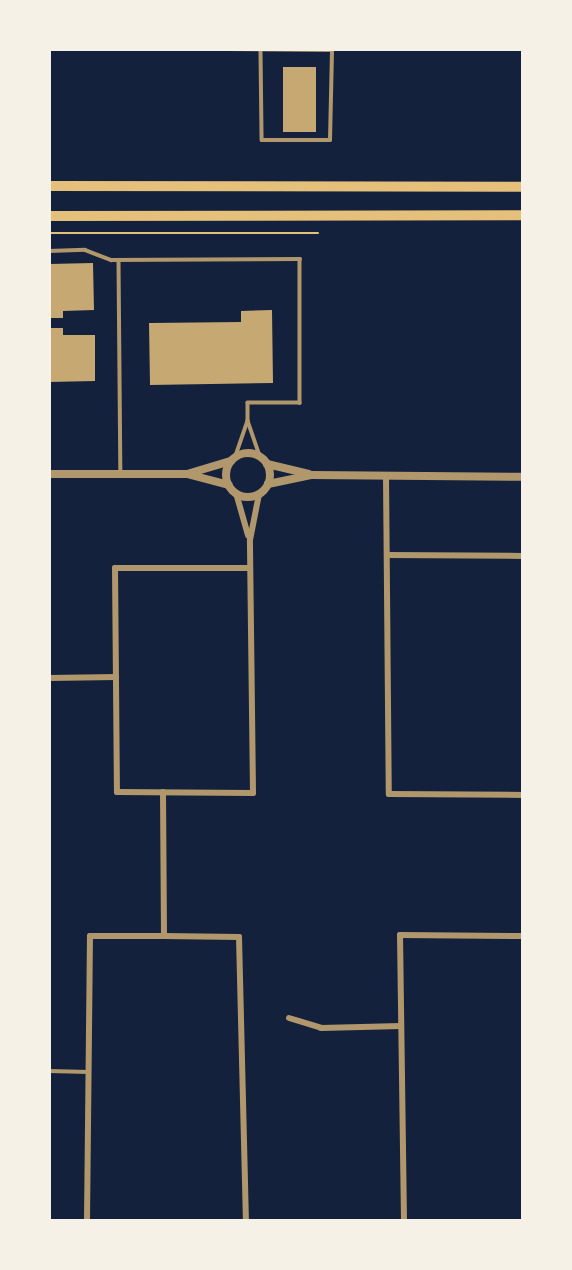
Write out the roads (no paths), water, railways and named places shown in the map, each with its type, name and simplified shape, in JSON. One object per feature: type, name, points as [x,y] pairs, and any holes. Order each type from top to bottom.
[{"type":"main road","points":[[49,186],[523,187]]},
{"type":"main road","points":[[49,216],[523,215]]},
{"type":"street","points":[[187,474],[250,453],[260,456],[267,464],[312,475]]},
{"type":"street","points":[[229,485],[234,459]]},
{"type":"street","points":[[267,464],[268,484]]},
{"type":"street","points":[[49,474],[187,474],[229,485],[236,493],[250,540]]},
{"type":"street","points":[[250,568],[115,568],[117,792],[253,793],[250,540],[259,494],[268,484],[312,475],[523,477]]},
{"type":"street","points":[[386,476],[389,794],[523,795]]},
{"type":"street","points":[[236,493],[259,494]]},
{"type":"street","points":[[387,555],[523,556]]},
{"type":"street","points":[[49,678],[116,677]]},
{"type":"street","points":[[163,792],[164,936]]},
{"type":"street","points":[[404,1221],[400,935],[523,936]]},
{"type":"street","points":[[87,1221],[90,936],[164,936],[239,937],[246,1221]]},
{"type":"street","points":[[289,1018],[321,1028],[401,1026]]},
{"type":"lane","points":[[229,49],[261,52],[332,50],[330,140],[262,140],[261,52]]},
{"type":"lane","points":[[49,251],[85,250],[119,261],[300,259],[300,403],[247,403],[248,421],[260,456]]},
{"type":"lane","points":[[119,261],[121,474]]},
{"type":"lane","points":[[234,459],[248,421]]},
{"type":"lane","points":[[49,1071],[89,1072]]}]
